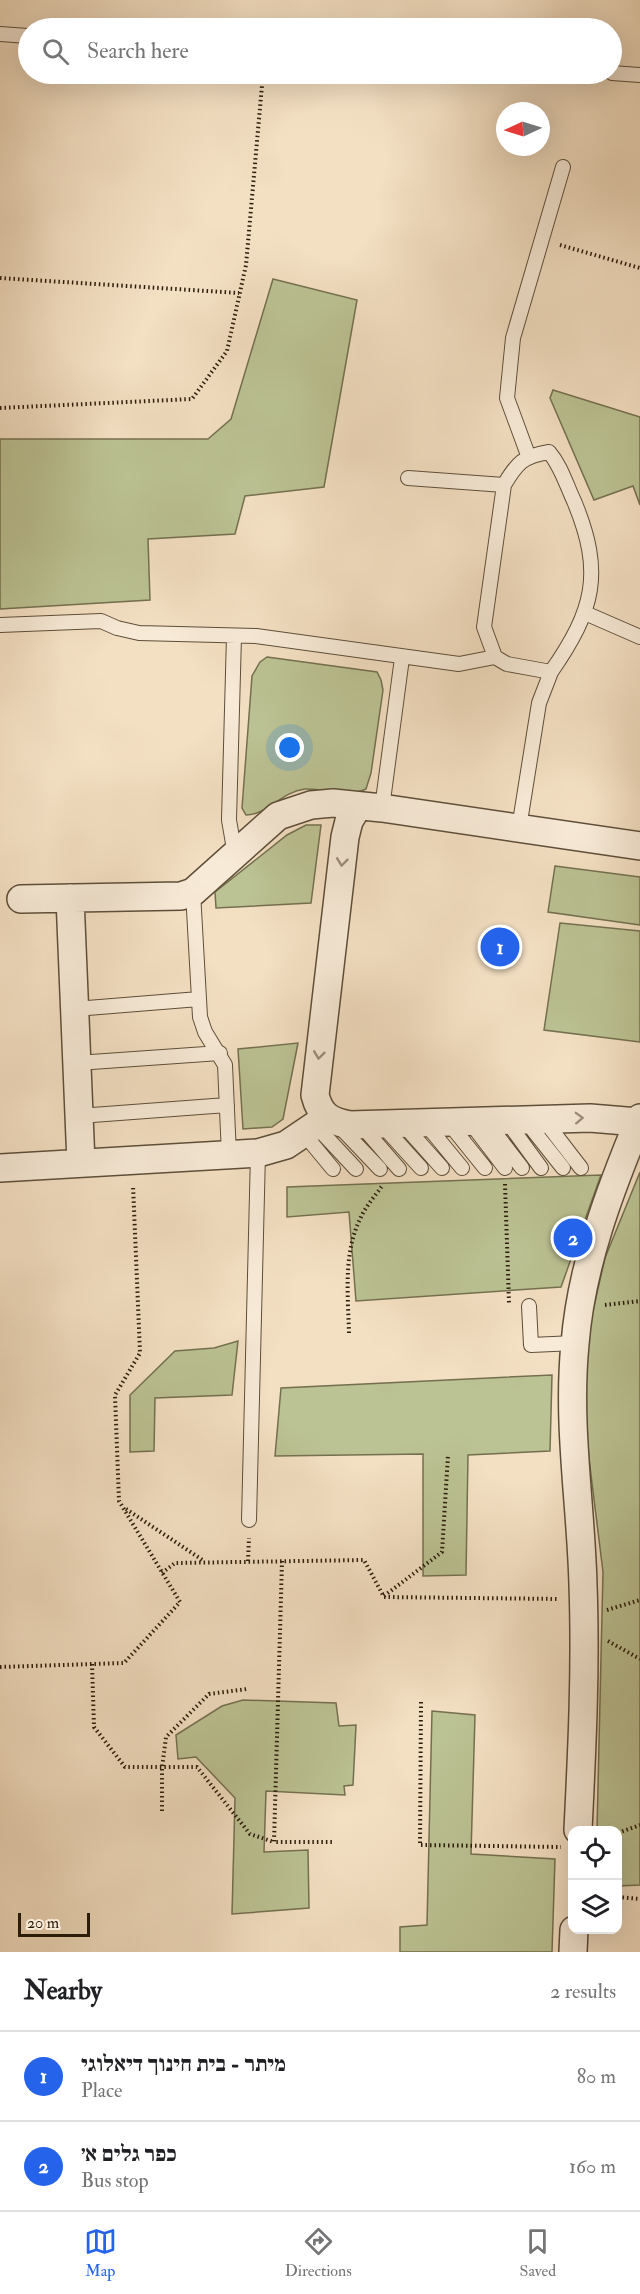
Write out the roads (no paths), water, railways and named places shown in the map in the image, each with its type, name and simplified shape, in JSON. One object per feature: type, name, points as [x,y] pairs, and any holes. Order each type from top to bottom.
[{"type":"street","points":[[21,899],[181,896],[193,892],[278,816],[291,810],[333,803],[640,846]]},
{"type":"street","points":[[370,807],[349,821],[345,837],[410,1120]]},
{"type":"street","points":[[70,898],[81,1164]]},
{"type":"street","points":[[0,1168],[258,1153],[286,1145],[410,1120],[639,1120],[595,1240],[579,1308],[574,1343],[573,1422],[584,1608],[578,1826]]},
{"type":"street","points":[[573,1952],[574,1934]]},
{"type":"lane","points":[[0,34],[18,35]]},
{"type":"lane","points":[[622,74],[640,75]]},
{"type":"lane","points":[[528,455],[507,398],[513,338],[563,167]]},
{"type":"lane","points":[[519,828],[539,702],[551,672],[581,625],[590,595],[590,562],[582,522],[557,462],[549,452],[528,455],[513,470],[504,485],[484,627],[495,657],[507,664],[551,672]]},
{"type":"lane","points":[[408,478],[504,485]]},
{"type":"lane","points":[[585,613],[640,637]]},
{"type":"lane","points":[[0,625],[102,621],[117,628],[139,633],[256,636],[402,658],[459,664],[495,657]]},
{"type":"lane","points":[[234,636],[229,820],[235,855]]},
{"type":"lane","points":[[370,807],[402,658]]},
{"type":"lane","points":[[193,892],[200,999],[205,1032],[220,1053],[225,1065],[229,1155]]},
{"type":"lane","points":[[75,1009],[200,999]]},
{"type":"lane","points":[[77,1064],[220,1053]]},
{"type":"lane","points":[[79,1116],[227,1105]]},
{"type":"lane","points":[[410,1120],[563,1168]]},
{"type":"lane","points":[[410,1120],[522,1168]]},
{"type":"lane","points":[[410,1120],[541,1168]]},
{"type":"lane","points":[[410,1120],[442,1168]]},
{"type":"lane","points":[[410,1120],[462,1168]]},
{"type":"lane","points":[[410,1120],[485,1168]]},
{"type":"lane","points":[[410,1120],[505,1168]]},
{"type":"lane","points":[[410,1120],[421,1168]]},
{"type":"lane","points":[[399,1169],[410,1120]]},
{"type":"lane","points":[[356,1169],[410,1120]]},
{"type":"lane","points":[[383,1174],[410,1120]]},
{"type":"lane","points":[[333,1169],[309,1140],[410,1120],[581,1168]]},
{"type":"lane","points":[[249,1520],[258,1153]]},
{"type":"lane","points":[[529,1306],[531,1345],[574,1343]]},
{"type":"place","name":"מיתר - בית חינוך דיאלוגי","points":[[500,947]]},
{"type":"place","name":"כפר גלים א׳","points":[[573,1238]]}]
